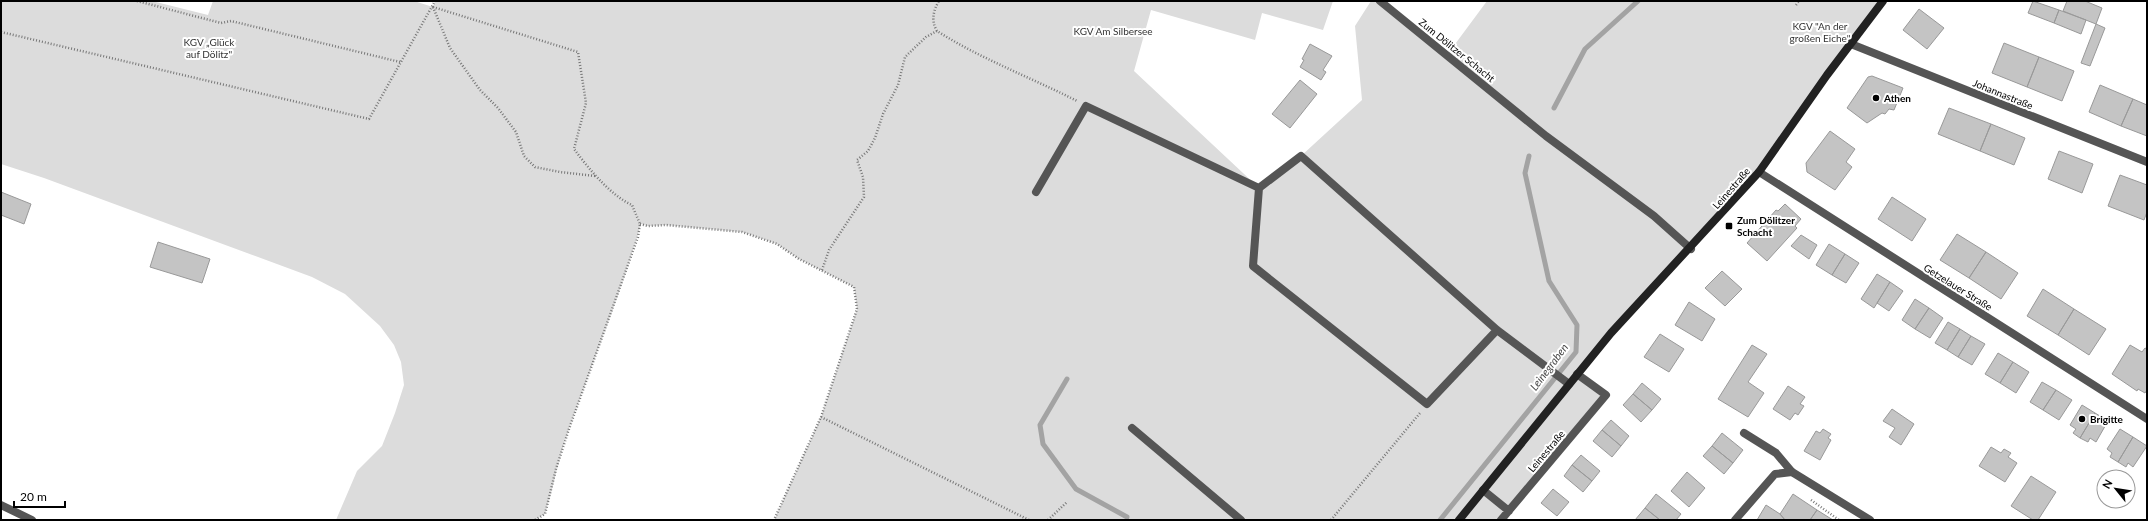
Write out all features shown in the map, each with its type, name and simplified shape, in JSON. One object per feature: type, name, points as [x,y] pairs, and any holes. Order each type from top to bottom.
[{"type":"main road","name":"Leinestraße","points":[[1459,520],[1611,333],[1690,249],[1759,172],[1883,1]]},
{"type":"street","name":"Zum Dölitzer Schacht","points":[[1380,1],[1546,136],[1654,216],[1690,249]]},
{"type":"street","name":"Johannastraße","points":[[1851,44],[2147,162]]},
{"type":"street","points":[[1036,192],[1086,106],[1259,188]]},
{"type":"street","points":[[1497,330],[1427,404],[1253,266],[1259,188],[1301,156],[1497,330],[1569,384]]},
{"type":"street","name":"Getzelauer Straße","points":[[1759,172],[2147,419]]},
{"type":"street","name":"Leinestraße","points":[[1501,520],[1606,395],[1577,374]]},
{"type":"street","points":[[1132,428],[1241,520]]},
{"type":"street","points":[[1744,433],[1776,453],[1792,472],[1870,520]]},
{"type":"street","points":[[1735,520],[1775,474],[1792,472]]},
{"type":"street","points":[[1483,490],[1509,511]]},
{"type":"street","points":[[1,505],[32,520]]},
{"type":"path","points":[[137,1],[221,23],[231,21],[400,62]]},
{"type":"path","points":[[1,32],[369,119],[435,1]]},
{"type":"path","points":[[939,1],[935,8],[933,24],[937,31],[962,46],[1042,82],[1086,106]]},
{"type":"path","points":[[1796,5],[1799,1]]},
{"type":"path","points":[[433,7],[578,52],[586,103],[574,149],[595,176],[608,185],[621,200],[632,205],[640,224],[638,237],[560,456],[545,514],[535,520]]},
{"type":"path","points":[[433,7],[450,48],[480,90],[498,108],[516,132],[524,156],[535,167],[560,172],[595,176]]},
{"type":"path","points":[[822,270],[829,250],[864,197],[863,177],[857,160],[868,151],[875,138],[883,114],[898,85],[905,57],[926,37],[937,31]]},
{"type":"path","points":[[640,224],[648,226],[666,225],[742,232],[776,244],[854,287],[857,309],[821,417],[774,520]]},
{"type":"path","points":[[1331,520],[1427,404]]},
{"type":"path","points":[[821,417],[1029,520]]},
{"type":"path","points":[[1048,520],[1067,502]]},
{"type":"green space","points":[[1,1],[152,1],[208,15],[213,1],[414,1],[433,7],[435,1],[1333,1],[1323,30],[1262,13],[1255,40],[1151,10],[1134,71],[1259,188],[1301,156],[1362,100],[1355,26],[1371,1],[1380,1],[1447,55],[1487,1],[1883,1],[1759,172],[1577,373],[1606,395],[1501,520],[774,520],[821,417],[857,309],[854,287],[799,259],[777,244],[742,232],[666,225],[648,226],[641,224],[616,301],[565,440],[545,514],[535,520],[336,520],[357,471],[382,446],[395,413],[404,385],[401,362],[394,345],[380,326],[345,294],[312,277],[44,178],[1,164]]},
{"type":"building","points":[[2033,1],[2059,10],[2054,23],[2028,13]]},
{"type":"building","points":[[2067,1],[2085,1],[2102,8],[2096,24],[2063,11]]},
{"type":"building","points":[[1919,9],[1944,28],[1927,49],[1903,30]]},
{"type":"building","points":[[2059,10],[2086,20],[2081,34],[2054,23]]},
{"type":"building","points":[[2096,24],[2105,28],[2090,66],[2081,63]]},
{"type":"building","points":[[2004,43],[2039,57],[2027,87],[1992,73]]},
{"type":"building","points":[[1310,44],[1332,56],[1323,70],[1326,72],[1321,80],[1300,67],[1304,60],[1302,59]]},
{"type":"building","points":[[2039,57],[2074,71],[2062,101],[2027,87]]},
{"type":"building","name":"Athen","points":[[1872,76],[1903,88],[1894,110],[1889,109],[1885,114],[1882,113],[1867,123],[1847,108],[1868,77]]},
{"type":"building","points":[[1300,80],[1317,94],[1290,128],[1272,114]]},
{"type":"building","points":[[2100,85],[2133,99],[2121,126],[2089,112]]},
{"type":"building","points":[[2133,99],[2147,105],[2147,136],[2121,126]]},
{"type":"building","points":[[1949,108],[1991,124],[1980,151],[1938,134]]},
{"type":"building","points":[[1991,124],[2025,138],[2014,165],[1980,151]]},
{"type":"building","points":[[1830,131],[1855,149],[1846,162],[1852,167],[1835,190],[1807,172],[1806,163]]},
{"type":"building","points":[[2059,151],[2093,164],[2082,193],[2048,179]]},
{"type":"building","points":[[2120,175],[2147,185],[2147,212],[2144,220],[2108,206]]},
{"type":"building","points":[[1,192],[31,204],[24,224],[1,215]]},
{"type":"building","points":[[1892,197],[1926,219],[1912,241],[1878,219]]},
{"type":"building","points":[[1785,204],[1801,219],[1795,226],[1797,228],[1767,261],[1747,243],[1776,210],[1778,211]]},
{"type":"building","points":[[1957,234],[1986,252],[1969,278],[1940,260]]},
{"type":"building","points":[[1801,235],[1817,245],[1809,259],[1791,246]]},
{"type":"building","points":[[158,242],[210,259],[202,283],[150,267]]},
{"type":"building","points":[[1829,244],[1845,254],[1832,275],[1816,265]]},
{"type":"building","points":[[1986,252],[2018,273],[2001,299],[1969,278]]},
{"type":"building","points":[[1845,254],[1859,263],[1846,283],[1832,275]]},
{"type":"building","points":[[1722,271],[1742,289],[1725,306],[1705,288]]},
{"type":"building","points":[[1877,274],[1890,282],[1874,308],[1861,299]]},
{"type":"building","points":[[1890,282],[1903,291],[1889,311],[1877,303]]},
{"type":"building","points":[[2043,289],[2074,309],[2058,335],[2027,316]]},
{"type":"building","points":[[1915,299],[1929,308],[1915,329],[1902,320]]},
{"type":"building","points":[[1689,302],[1715,319],[1702,341],[1675,325]]},
{"type":"building","points":[[1929,308],[1943,318],[1930,338],[1915,329]]},
{"type":"building","points":[[2074,309],[2106,329],[2089,355],[2058,335]]},
{"type":"building","points":[[1948,322],[1960,329],[1947,350],[1935,343]]},
{"type":"building","points":[[1960,329],[1971,336],[1958,357],[1947,350]]},
{"type":"building","points":[[1660,334],[1684,349],[1669,372],[1644,357]]},
{"type":"building","points":[[1971,336],[1985,344],[1972,365],[1958,357]]},
{"type":"building","points":[[1752,345],[1767,354],[1748,382],[1764,393],[1748,417],[1718,399]]},
{"type":"building","points":[[2130,345],[2142,352],[2145,348],[2147,349],[2147,390],[2145,393],[2138,389],[2137,391],[2112,374]]},
{"type":"building","points":[[1998,353],[2013,362],[2000,383],[1985,374]]},
{"type":"building","points":[[2013,362],[2029,372],[2016,393],[2000,383]]},
{"type":"building","points":[[2042,382],[2056,390],[2043,410],[2030,402]]},
{"type":"building","points":[[1642,383],[1661,399],[1652,410],[1633,394]]},
{"type":"building","points":[[1788,386],[1805,397],[1800,404],[1804,406],[1798,415],[1795,413],[1790,420],[1773,409]]},
{"type":"building","points":[[2056,390],[2072,400],[2059,420],[2043,410]]},
{"type":"building","points":[[1633,394],[1652,410],[1641,422],[1623,405]]},
{"type":"building","name":"Brigitte","points":[[2082,405],[2095,413],[2080,438],[2073,433],[2076,429],[2070,425]]},
{"type":"building","points":[[1892,409],[1914,424],[1901,445],[1889,437],[1895,428],[1883,421]]},
{"type":"building","points":[[2095,413],[2108,421],[2096,442],[2090,438],[2088,442],[2080,438]]},
{"type":"building","points":[[1611,420],[1629,436],[1621,446],[1602,430]]},
{"type":"building","points":[[1823,429],[1831,434],[1828,438],[1831,440],[1820,460],[1804,451],[1816,431],[1820,433]]},
{"type":"building","points":[[2120,429],[2133,437],[2118,462],[2110,457],[2112,453],[2107,449]]},
{"type":"building","points":[[1602,430],[1621,446],[1612,457],[1593,441]]},
{"type":"building","points":[[1722,433],[1743,450],[1733,463],[1712,446]]},
{"type":"building","points":[[2133,437],[2147,446],[2133,467],[2128,463],[2126,467],[2118,462]]},
{"type":"building","points":[[1712,446],[1733,463],[1724,474],[1703,456]]},
{"type":"building","points":[[1991,447],[2001,453],[2004,449],[2011,453],[2008,457],[2017,463],[2005,482],[1979,466]]},
{"type":"building","points":[[1581,455],[1600,471],[1592,481],[1572,465]]},
{"type":"building","points":[[1572,465],[1592,481],[1583,492],[1564,476]]},
{"type":"building","points":[[1687,472],[1705,488],[1689,507],[1671,491]]},
{"type":"building","points":[[2031,476],[2056,492],[2038,520],[2033,520],[2011,506]]},
{"type":"building","points":[[1553,489],[1569,502],[1557,516],[1541,503]]},
{"type":"building","points":[[1656,494],[1681,514],[1676,520],[1660,520],[1645,508]]},
{"type":"building","points":[[1793,494],[1817,510],[1810,520],[1785,520],[1780,514]]},
{"type":"building","points":[[1766,505],[1780,514],[1785,520],[1757,520]]},
{"type":"building","points":[[1645,508],[1660,520],[1635,520]]},
{"type":"building","points":[[1817,510],[1833,520],[1810,520]]},
{"type":"waterway","name":"Leinegraben","points":[[1554,108],[1585,49],[1638,1]]},
{"type":"waterway","name":"Leinegraben","points":[[1440,520],[1576,352],[1577,325],[1549,281],[1525,173],[1529,156]]},
{"type":"waterway","points":[[1067,379],[1040,425],[1043,444],[1076,489],[1127,517],[1126,520]]},
{"type":"place","name":"Athen","points":[[1876,98]]},
{"type":"place","name":"Zum Dölitzer Schacht","points":[[1729,226]]},
{"type":"place","name":"Brigitte","points":[[2082,419]]},
{"type":"park label","name":"KGV Am Silbersee","points":[[1113,31]]},
{"type":"park label","name":"KGV \"An der großen Eiche\"","points":[[1820,32]]},
{"type":"park label","name":"KGV „Glück auf Dölitz\"","points":[[209,48]]}]
